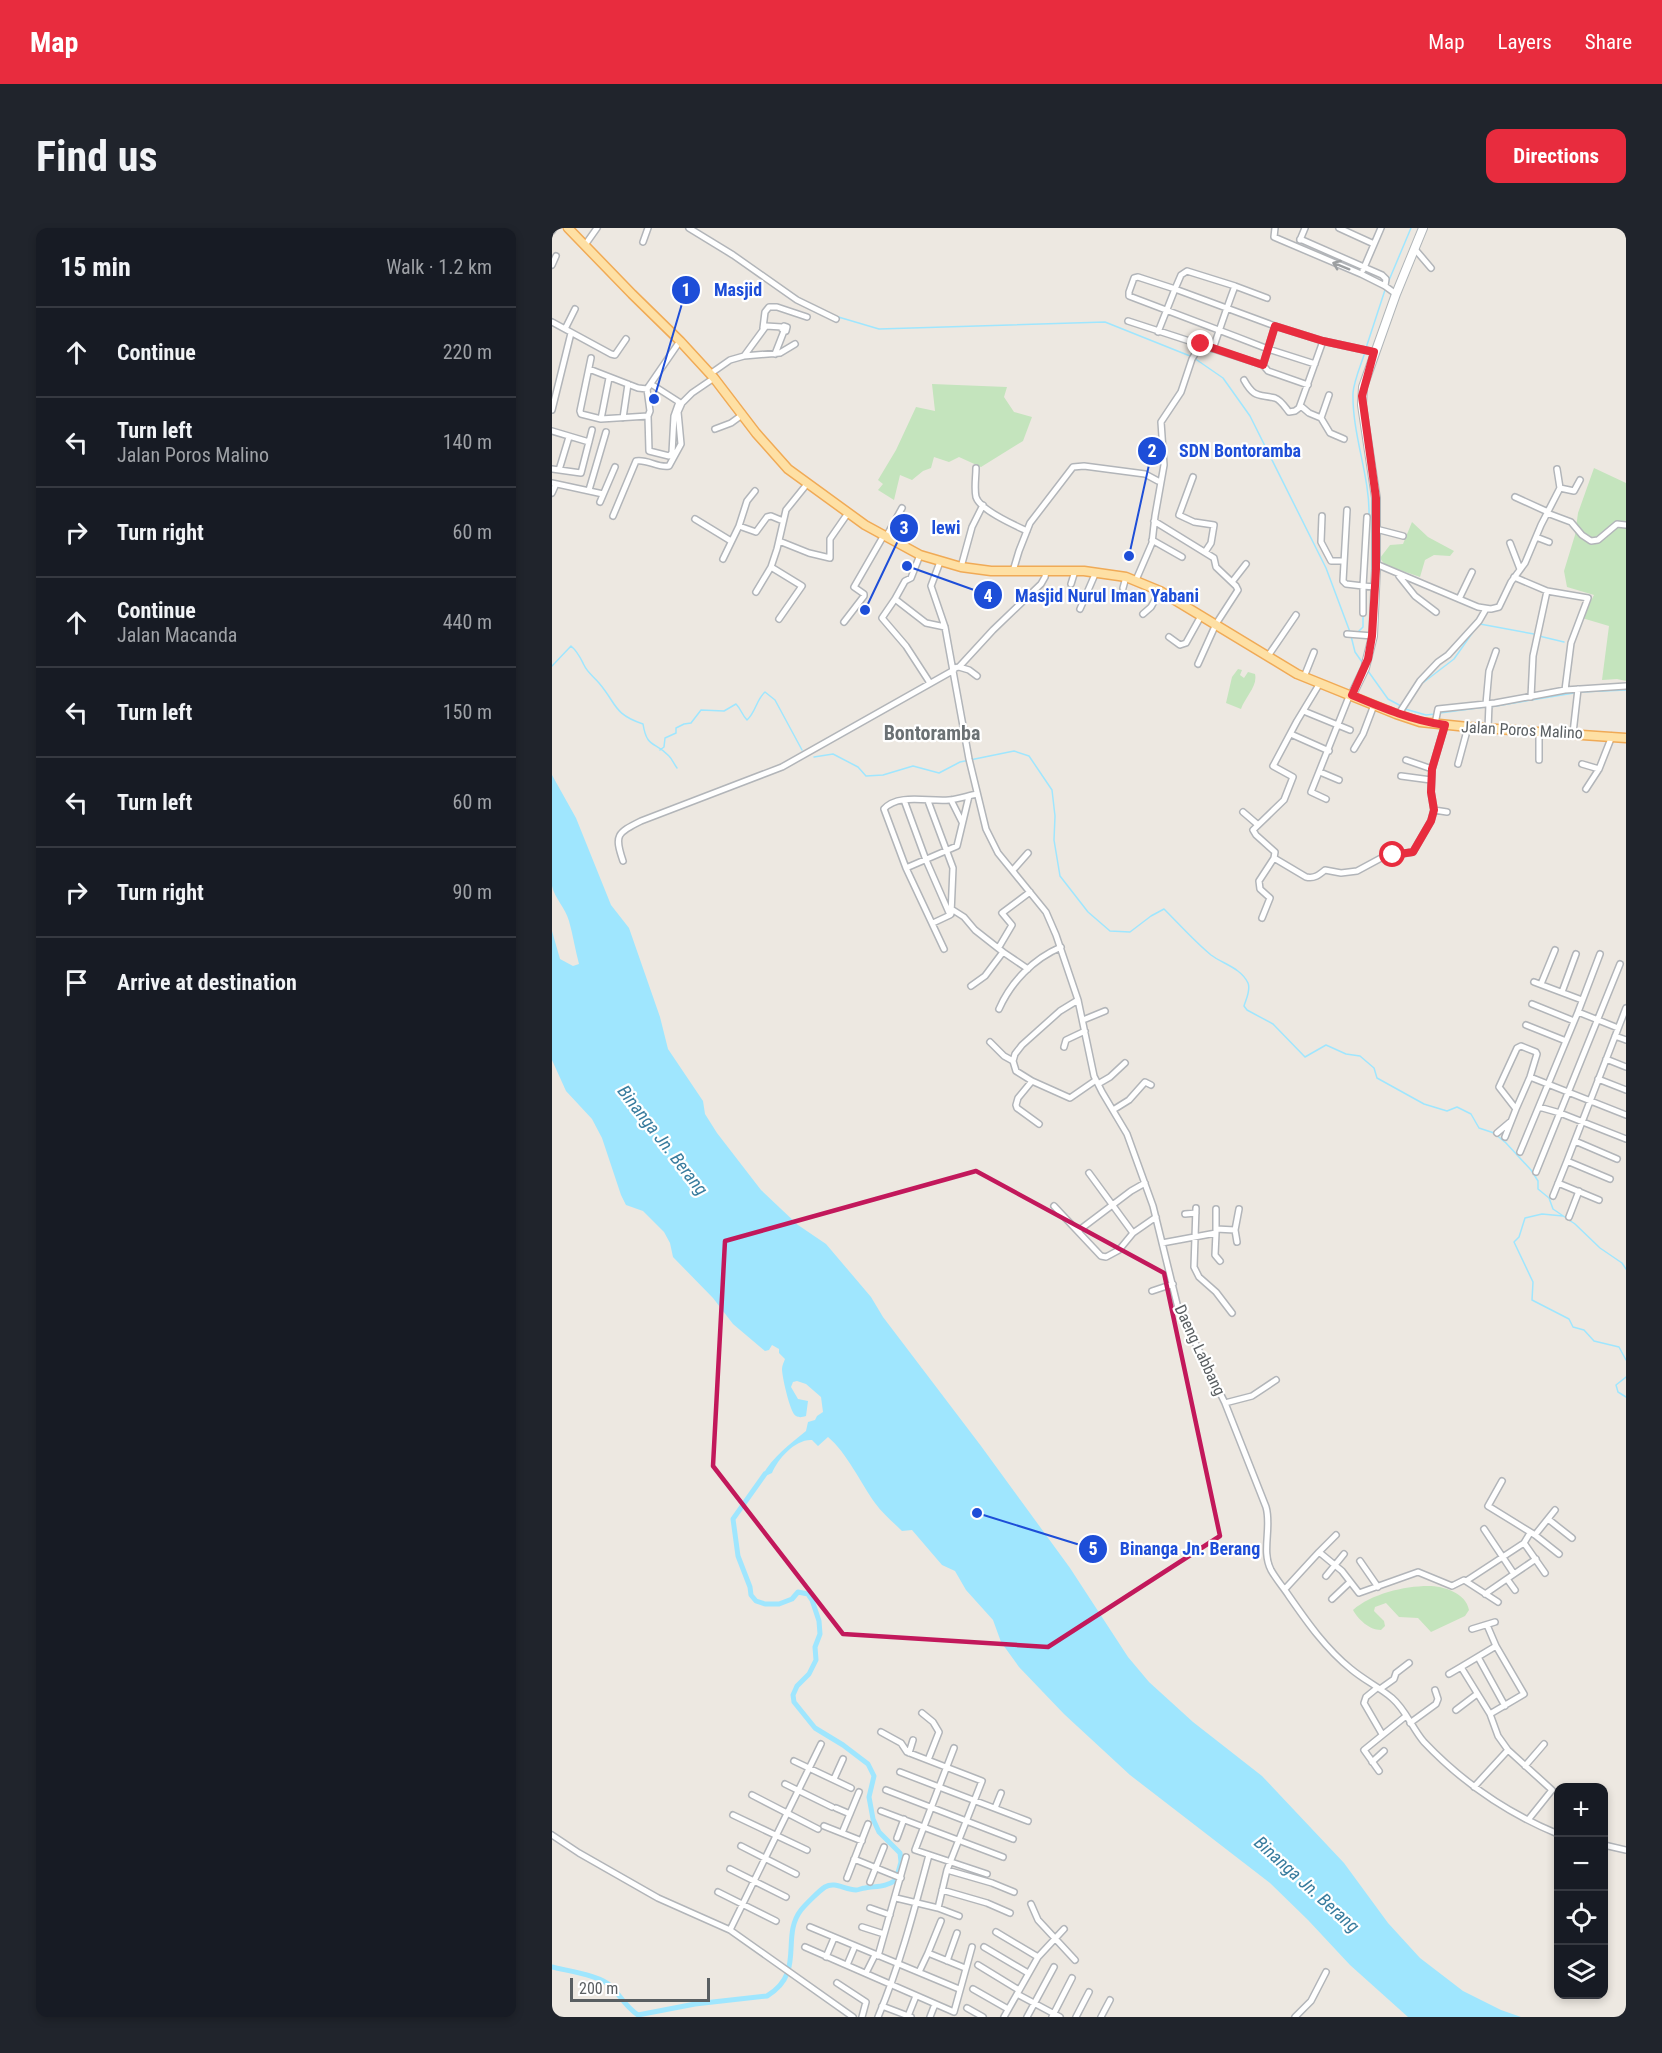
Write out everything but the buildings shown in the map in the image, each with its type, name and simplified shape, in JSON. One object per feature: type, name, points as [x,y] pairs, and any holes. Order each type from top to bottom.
[{"type":"main road","name":"Jalan Poros Malino","points":[[568,228],[712,376],[778,458],[807,484],[848,513],[920,555],[961,567],[991,571],[1096,572],[1136,580],[1160,591],[1304,677],[1374,705],[1468,727],[1626,738]]},
{"type":"street","points":[[585,245],[597,228]]},
{"type":"street","points":[[643,242],[648,228]]},
{"type":"street","points":[[689,228],[798,300],[836,318]]},
{"type":"street","points":[[1275,228],[1274,237],[1361,274],[1391,291]]},
{"type":"street","points":[[1297,248],[1305,228]]},
{"type":"street","points":[[1339,228],[1374,244]]},
{"type":"street","points":[[1361,274],[1381,228]]},
{"type":"street","points":[[1326,799],[1311,792],[1351,695],[1365,668],[1372,636],[1376,564],[1375,489],[1362,396],[1370,351],[1391,291],[1424,228]]},
{"type":"street","points":[[1300,239],[1384,277],[1391,291]]},
{"type":"street","points":[[1414,248],[1431,268]]},
{"type":"street","points":[[552,265],[556,256]]},
{"type":"street","points":[[1158,332],[1181,274],[1187,271],[1267,298]]},
{"type":"street","points":[[1315,364],[1129,297],[1133,280],[1138,277],[1275,326],[1323,341],[1370,351]]},
{"type":"street","points":[[1213,349],[1235,286]]},
{"type":"street","points":[[744,356],[763,328],[767,308],[777,307],[807,316]]},
{"type":"street","points":[[565,329],[575,309]]},
{"type":"street","points":[[775,354],[790,312]]},
{"type":"street","points":[[1128,321],[1263,365],[1268,371],[1308,385]]},
{"type":"street","points":[[552,322],[615,355],[626,339]]},
{"type":"street","points":[[763,328],[766,326],[784,328]]},
{"type":"street","points":[[1263,365],[1275,326]]},
{"type":"street","points":[[552,411],[572,333]]},
{"type":"street","points":[[589,369],[628,384],[649,387],[679,402],[674,416],[672,453],[669,456],[650,452],[649,387],[680,341]]},
{"type":"street","points":[[1244,380],[1254,394],[1276,398],[1289,412],[1295,411],[1299,408],[1323,341]]},
{"type":"street","points":[[613,516],[636,461],[645,460],[661,466],[669,466],[681,444],[678,412],[682,403],[692,393],[730,360],[744,356],[775,354],[795,344]]},
{"type":"street","points":[[1136,580],[1152,540],[1164,465],[1161,422],[1181,392],[1194,356],[1201,344]]},
{"type":"street","points":[[591,358],[580,411],[585,416],[601,419],[648,416]]},
{"type":"street","points":[[601,419],[609,378]]},
{"type":"street","points":[[623,418],[628,384]]},
{"type":"street","points":[[1321,418],[1329,394]]},
{"type":"street","points":[[1299,408],[1302,407],[1321,418],[1330,433],[1344,439]]},
{"type":"street","points":[[715,429],[731,423],[742,415]]},
{"type":"street","points":[[552,469],[581,473],[592,430]]},
{"type":"street","points":[[552,431],[589,442]]},
{"type":"street","points":[[589,490],[606,432]]},
{"type":"street","points":[[559,470],[569,437]]},
{"type":"street","points":[[1013,571],[1027,531],[1073,467],[1084,465],[1145,474],[1158,481]]},
{"type":"street","points":[[600,502],[615,467]]},
{"type":"street","points":[[976,468],[976,498],[1004,521],[1027,531]]},
{"type":"street","points":[[1376,564],[1486,609],[1499,607],[1514,577],[1530,553],[1560,488],[1557,469]]},
{"type":"street","points":[[1193,477],[1179,515],[1194,522],[1214,525],[1211,543],[1205,552]]},
{"type":"street","points":[[1560,488],[1574,491],[1580,480]]},
{"type":"street","points":[[552,493],[554,483],[603,494]]},
{"type":"street","points":[[756,592],[771,567],[790,503],[807,484]]},
{"type":"street","points":[[723,559],[739,526],[747,501],[755,491]]},
{"type":"street","points":[[1515,497],[1571,522],[1582,535],[1591,541],[1598,540],[1617,524],[1626,525]]},
{"type":"street","points":[[961,567],[972,527],[983,505]]},
{"type":"street","points":[[844,622],[864,596],[854,587],[902,508]]},
{"type":"street","points":[[1347,510],[1344,583],[1375,588]]},
{"type":"street","points":[[779,541],[809,553],[830,558],[830,540],[848,513]]},
{"type":"street","points":[[739,526],[756,532],[767,517],[771,516],[783,521]]},
{"type":"street","points":[[1322,516],[1322,545],[1331,561],[1344,561]]},
{"type":"street","points":[[1363,614],[1366,517]]},
{"type":"street","points":[[695,519],[731,541]]},
{"type":"street","points":[[1154,521],[1214,558],[1216,567],[1238,590],[1216,624],[1198,664]]},
{"type":"street","points":[[1376,530],[1403,536]]},
{"type":"street","points":[[1536,537],[1549,542]]},
{"type":"street","points":[[1152,540],[1182,558]]},
{"type":"street","points":[[1510,543],[1520,569]]},
{"type":"street","points":[[920,555],[911,578],[905,581],[882,618],[906,646],[930,683]]},
{"type":"street","name":"Daeng Labbang","points":[[940,562],[932,586],[941,627],[956,668],[969,759],[990,839],[998,853],[1046,912],[1061,947],[1078,1000],[1091,1064],[1097,1082],[1127,1134],[1145,1183],[1156,1217],[1176,1303],[1225,1403],[1251,1465],[1268,1514],[1270,1567],[1313,1629],[1343,1662],[1397,1702],[1410,1723],[1431,1748],[1474,1787],[1495,1802],[1554,1832]]},
{"type":"street","points":[[1232,582],[1246,564]]},
{"type":"street","points":[[771,567],[802,586],[779,619]]},
{"type":"street","points":[[623,861],[618,837],[623,830],[790,764],[956,668],[1041,584],[1046,571]]},
{"type":"street","points":[[1071,584],[1075,571]]},
{"type":"street","points":[[1080,609],[1096,572]]},
{"type":"street","points":[[1459,599],[1472,572]]},
{"type":"street","points":[[1398,574],[1415,596],[1436,612]]},
{"type":"street","points":[[1123,588],[1126,577]]},
{"type":"street","points":[[1514,577],[1547,591],[1588,598],[1572,642],[1565,690]]},
{"type":"street","points":[[1143,614],[1152,607],[1160,591]]},
{"type":"street","points":[[1531,697],[1533,656],[1547,591]]},
{"type":"street","points":[[895,599],[923,621],[941,627]]},
{"type":"street","points":[[1401,710],[1420,681],[1448,655],[1479,621],[1486,609]]},
{"type":"street","points":[[1268,656],[1296,615]]},
{"type":"street","points":[[1169,637],[1180,645],[1186,643],[1201,616]]},
{"type":"street","points":[[1348,634],[1372,636]]},
{"type":"street","points":[[1488,729],[1487,704],[1490,671],[1496,651]]},
{"type":"street","points":[[1304,677],[1314,652]]},
{"type":"street","points":[[956,668],[969,670],[977,676]]},
{"type":"street","points":[[1262,918],[1270,898],[1260,889],[1258,880],[1274,858],[1275,852],[1253,832],[1257,824],[1284,800],[1293,777],[1273,766],[1302,711],[1320,683]]},
{"type":"street","points":[[1274,858],[1310,878],[1326,870],[1341,873],[1357,871],[1383,857],[1413,852],[1431,821],[1434,810],[1431,780],[1439,720],[1438,709],[1487,704],[1565,690],[1578,693],[1626,686]]},
{"type":"street","points":[[1573,734],[1578,693]]},
{"type":"street","points":[[1354,749],[1363,734],[1374,705]]},
{"type":"street","points":[[1306,712],[1350,730]]},
{"type":"street","points":[[1458,764],[1468,727]]},
{"type":"street","points":[[1539,731],[1539,760]]},
{"type":"street","points":[[1293,735],[1329,751]]},
{"type":"street","points":[[1586,789],[1599,769],[1612,736]]},
{"type":"street","points":[[1406,760],[1432,769]]},
{"type":"street","points":[[1582,764],[1599,769]]},
{"type":"street","points":[[1320,772],[1340,780]]},
{"type":"street","points":[[1401,776],[1431,780]]},
{"type":"street","points":[[944,949],[906,868],[884,809],[890,804],[904,800],[951,800],[977,794]]},
{"type":"street","points":[[906,868],[957,846],[969,796]]},
{"type":"street","points":[[904,800],[926,860],[952,913],[964,917],[975,930],[1028,969]]},
{"type":"street","points":[[951,800],[962,822]]},
{"type":"street","points":[[928,801],[953,868],[952,913]]},
{"type":"street","points":[[1434,810],[1447,812]]},
{"type":"street","points":[[1243,812],[1257,824]]},
{"type":"street","points":[[1013,870],[1028,854]]},
{"type":"street","points":[[999,947],[1012,925],[1002,913],[1030,892]]},
{"type":"street","points":[[933,923],[952,913]]},
{"type":"street","points":[[999,1009],[1008,992],[1028,969],[1040,958],[1061,947]]},
{"type":"street","points":[[1541,984],[1555,950]]},
{"type":"street","points":[[971,986],[985,976],[1004,952]]},
{"type":"street","points":[[1562,992],[1576,954]]},
{"type":"street","points":[[1520,1152],[1600,954]]},
{"type":"street","points":[[1536,1172],[1620,964]]},
{"type":"street","points":[[1534,982],[1582,1000]]},
{"type":"street","points":[[1078,1000],[1060,1011],[1022,1045],[1013,1061],[1016,1071],[1070,1098],[1110,1077],[1125,1063]]},
{"type":"street","points":[[1532,1004],[1574,1021]]},
{"type":"street","points":[[1553,1196],[1626,1008]]},
{"type":"street","points":[[1083,1020],[1105,1011]]},
{"type":"street","points":[[1578,1012],[1618,1028]]},
{"type":"street","points":[[1526,1025],[1566,1041]]},
{"type":"street","points":[[1064,1047],[1066,1040],[1085,1030]]},
{"type":"street","points":[[1615,1036],[1626,1040]]},
{"type":"street","points":[[990,1042],[1004,1056],[1013,1061]]},
{"type":"street","points":[[1504,1137],[1530,1077],[1536,1053],[1519,1046],[1499,1087],[1516,1109]]},
{"type":"street","points":[[1606,1059],[1626,1067]]},
{"type":"street","points":[[1530,1077],[1626,1115]]},
{"type":"street","points":[[1598,1079],[1626,1090]]},
{"type":"street","points":[[1032,1081],[1016,1104],[1017,1108],[1038,1124]]},
{"type":"street","points":[[1113,1110],[1129,1100],[1145,1082],[1151,1085]]},
{"type":"street","points":[[1539,1107],[1626,1139]]},
{"type":"street","points":[[1497,1132],[1512,1120]]},
{"type":"street","points":[[1575,1141],[1617,1159]]},
{"type":"street","points":[[1567,1161],[1610,1179]]},
{"type":"street","points":[[1089,1173],[1133,1233]]},
{"type":"street","points":[[1078,1231],[1145,1183]]},
{"type":"street","points":[[1558,1183],[1599,1200]]},
{"type":"street","points":[[1569,1217],[1579,1191]]},
{"type":"street","points":[[1054,1206],[1103,1257],[1119,1250],[1133,1233],[1156,1217]]},
{"type":"street","points":[[1216,1209],[1215,1255],[1220,1261]]},
{"type":"street","points":[[1237,1242],[1235,1230],[1239,1209]]},
{"type":"street","points":[[1185,1214],[1196,1211],[1194,1259],[1196,1272],[1232,1313]]},
{"type":"street","points":[[1162,1243],[1216,1231],[1235,1230]]},
{"type":"street","points":[[1152,1291],[1173,1284]]},
{"type":"street","points":[[1225,1403],[1252,1396],[1276,1380]]},
{"type":"street","points":[[1502,1481],[1488,1506],[1533,1534],[1559,1554]]},
{"type":"street","points":[[1318,1552],[1335,1565],[1359,1593],[1418,1572],[1452,1586],[1466,1581],[1524,1543],[1556,1510]]},
{"type":"street","points":[[1548,1519],[1572,1538]]},
{"type":"street","points":[[1484,1529],[1514,1574]]},
{"type":"street","points":[[1285,1589],[1336,1535]]},
{"type":"street","points":[[1524,1543],[1545,1573]]},
{"type":"street","points":[[1326,1576],[1344,1554]]},
{"type":"street","points":[[1485,1594],[1536,1559]]},
{"type":"street","points":[[1360,1561],[1378,1587]]},
{"type":"street","points":[[1507,1579],[1515,1590]]},
{"type":"street","points":[[1466,1581],[1498,1602]]},
{"type":"street","points":[[1332,1599],[1350,1582]]},
{"type":"street","points":[[1472,1629],[1495,1622]]},
{"type":"street","points":[[1487,1624],[1496,1646],[1524,1694],[1490,1714]]},
{"type":"street","points":[[1449,1674],[1496,1646]]},
{"type":"street","points":[[1478,1657],[1505,1706]]},
{"type":"street","points":[[1382,1734],[1364,1703],[1366,1697],[1394,1679],[1396,1673],[1409,1663]]},
{"type":"street","points":[[1461,1667],[1490,1714],[1498,1736],[1508,1750],[1552,1790],[1528,1820]]},
{"type":"street","points":[[1410,1723],[1436,1704],[1438,1699],[1435,1690]]},
{"type":"street","points":[[1455,1710],[1477,1694]]},
{"type":"street","points":[[922,1713],[933,1722],[939,1732],[928,1760]]},
{"type":"street","points":[[1379,1771],[1363,1750],[1406,1716]]},
{"type":"street","points":[[881,1732],[901,1743],[909,1753],[982,1781],[949,1866],[938,1908]]},
{"type":"street","points":[[909,1753],[913,1740]]},
{"type":"street","points":[[730,1930],[821,1744]]},
{"type":"street","points":[[1525,1766],[1544,1744]]},
{"type":"street","points":[[954,1748],[915,1850],[928,1858],[1014,1892]]},
{"type":"street","points":[[1474,1787],[1508,1750]]},
{"type":"street","points":[[1372,1762],[1384,1751]]},
{"type":"street","points":[[834,1779],[843,1759]]},
{"type":"street","points":[[794,1761],[850,1788]]},
{"type":"street","points":[[900,1772],[1028,1821]]},
{"type":"street","points":[[785,1784],[850,1814]]},
{"type":"street","points":[[886,1790],[1013,1839]]},
{"type":"street","points":[[842,1833],[859,1792]]},
{"type":"street","points":[[995,1808],[1001,1793]]},
{"type":"street","points":[[752,1795],[786,1813],[862,1841]]},
{"type":"street","points":[[881,1811],[1003,1857]]},
{"type":"street","points":[[733,1815],[807,1850]]},
{"type":"street","points":[[897,1838],[904,1820]]},
{"type":"street","points":[[846,1878],[868,1824]]},
{"type":"street","points":[[552,1835],[576,1852],[665,1902],[730,1930],[853,2017]]},
{"type":"street","points":[[1608,1846],[1624,1849],[1626,1843]]},
{"type":"street","points":[[741,1846],[796,1874]]},
{"type":"street","points":[[870,1882],[884,1846]]},
{"type":"street","points":[[866,1973],[885,1934],[896,1898],[898,1877],[906,1857]]},
{"type":"street","points":[[878,2017],[898,1965],[917,1904],[928,1858]]},
{"type":"street","points":[[854,1859],[898,1877]]},
{"type":"street","points":[[949,1866],[987,1874]]},
{"type":"street","points":[[730,1869],[786,1897]]},
{"type":"street","points":[[942,1890],[987,1903],[1010,1913]]},
{"type":"street","points":[[718,1892],[776,1921]]},
{"type":"street","points":[[896,1898],[938,1908],[959,1916]]},
{"type":"street","points":[[1031,1904],[1038,1920],[1054,1940],[1075,1960]]},
{"type":"street","points":[[870,1908],[890,1915]]},
{"type":"street","points":[[919,1972],[941,1921]]},
{"type":"street","points":[[862,1927],[885,1934]]},
{"type":"street","points":[[810,1928],[959,1989]]},
{"type":"street","points":[[1004,2017],[1038,1957],[1064,1929]]},
{"type":"street","points":[[996,1932],[1038,1957]]},
{"type":"street","points":[[947,1961],[957,1933]]},
{"type":"street","points":[[826,1957],[834,1938]]},
{"type":"street","points":[[805,1947],[954,2012],[972,1947]]},
{"type":"street","points":[[847,1965],[855,1947]]},
{"type":"street","points":[[984,1947],[1028,1973]]},
{"type":"street","points":[[928,1953],[965,1968]]},
{"type":"street","points":[[978,1965],[1053,2015],[1060,2017]]},
{"type":"street","points":[[1028,2017],[1054,1966]]},
{"type":"street","points":[[1296,2015],[1311,2001],[1326,1972]]},
{"type":"street","points":[[1053,2015],[1072,1978]]},
{"type":"street","points":[[837,1983],[866,2002],[862,2017]]},
{"type":"street","points":[[973,1989],[1008,2009]]},
{"type":"street","points":[[1076,2017],[1089,1992]]},
{"type":"street","points":[[882,2006],[909,2016],[916,1996]]},
{"type":"street","points":[[1101,2017],[1110,2000]]},
{"type":"street","points":[[930,2017],[935,2004]]},
{"type":"street","points":[[967,2008],[983,2017]]},
{"type":"street","points":[[1296,2015],[1305,2017]]},
{"type":"highlighted area","points":[[976,1171],[1164,1273],[1220,1536],[1048,1647],[843,1634],[713,1466],[725,1241]]},
{"type":"green space","points":[[932,384],[1007,387],[1004,397],[1014,412],[1032,417],[1023,441],[981,467],[959,457],[949,462],[934,457],[931,468],[912,480],[900,475],[894,500],[878,490],[883,484],[878,480],[896,450],[916,407],[935,411]]},
{"type":"green space","points":[[1594,468],[1626,483],[1626,681],[1602,680],[1609,626],[1582,618],[1594,595],[1567,587],[1564,571],[1575,535],[1578,513]]},
{"type":"green space","points":[[1412,522],[1428,537],[1454,551],[1450,556],[1434,555],[1425,560],[1420,577],[1385,565],[1380,558],[1390,545],[1403,544]]},
{"type":"green space","points":[[1238,669],[1242,670],[1240,675],[1244,678],[1248,672],[1255,674],[1253,687],[1241,709],[1226,703],[1232,677]]},
{"type":"green space","points":[[1428,1586],[1447,1589],[1464,1599],[1469,1610],[1465,1616],[1431,1632],[1418,1618],[1399,1617],[1386,1603],[1375,1607],[1374,1611],[1384,1621],[1385,1626],[1381,1630],[1364,1623],[1353,1610],[1378,1595]]},
{"type":"water","points":[[552,775],[576,818],[611,905],[629,928],[660,1017],[668,1049],[703,1101],[705,1114],[717,1133],[761,1190],[798,1225],[826,1244],[871,1297],[883,1317],[1070,1568],[1128,1657],[1149,1682],[1193,1722],[1262,1776],[1344,1863],[1388,1923],[1420,1958],[1463,1991],[1521,2017],[1408,2017],[1350,1965],[1270,1883],[1130,1775],[1064,1714],[1019,1667],[1001,1642],[993,1620],[966,1590],[955,1571],[942,1565],[912,1530],[902,1531],[884,1514],[841,1451],[828,1437],[818,1446],[812,1440],[793,1446],[778,1462],[772,1473],[761,1478],[787,1446],[806,1431],[808,1422],[815,1420],[823,1412],[821,1397],[806,1384],[793,1382],[791,1387],[798,1399],[808,1401],[806,1416],[796,1416],[791,1408],[783,1379],[782,1369],[785,1359],[779,1353],[779,1349],[772,1345],[769,1350],[765,1351],[733,1324],[713,1298],[673,1257],[670,1243],[664,1232],[643,1211],[626,1205],[602,1138],[592,1119],[566,1091],[552,1060],[552,931],[560,959],[573,966],[579,964],[569,921],[552,886]]},
{"type":"waterway","points":[[1387,285],[1411,228]]},
{"type":"waterway","points":[[1366,348],[1385,290]]},
{"type":"waterway","points":[[835,316],[879,329],[1105,322],[1190,356]]},
{"type":"waterway","points":[[1365,352],[1356,378],[1353,408],[1367,486],[1369,515]]},
{"type":"waterway","points":[[1194,358],[1223,378],[1250,416],[1326,568],[1350,632]]},
{"type":"waterway","points":[[1357,633],[1363,627],[1363,616]]},
{"type":"waterway","points":[[1480,624],[1534,634]]},
{"type":"waterway","points":[[1420,685],[1454,659],[1473,632]]},
{"type":"waterway","points":[[1351,636],[1355,652],[1362,662]]},
{"type":"waterway","points":[[1539,636],[1564,642]]},
{"type":"waterway","points":[[552,666],[571,646],[617,708],[626,716],[643,724],[649,741],[664,751],[677,768]]},
{"type":"waterway","points":[[1368,671],[1388,699],[1401,706]]},
{"type":"waterway","points":[[1579,692],[1626,690]]},
{"type":"waterway","points":[[660,750],[664,747],[665,738],[676,733],[676,728],[691,723],[701,710],[724,711],[736,704],[747,720],[765,692],[775,700],[802,750]]},
{"type":"waterway","points":[[1490,707],[1574,693]]},
{"type":"waterway","points":[[1440,713],[1485,707]]},
{"type":"waterway","points":[[1405,709],[1426,715],[1435,714]]},
{"type":"waterway","points":[[814,757],[833,754],[858,767],[866,776],[883,775],[913,766],[939,773],[960,762],[1014,751],[1029,756],[1052,790],[1055,816],[1054,840],[1060,876],[1088,912],[1110,931],[1130,932],[1164,909],[1211,955],[1245,978],[1249,986],[1244,1006],[1247,1010],[1273,1024],[1305,1057],[1326,1045],[1346,1054],[1360,1056],[1374,1068],[1377,1078],[1424,1104],[1447,1111],[1457,1107],[1471,1114],[1479,1128],[1494,1133],[1531,1170],[1538,1181],[1538,1189],[1549,1198],[1553,1209],[1575,1224],[1600,1248],[1622,1263],[1626,1269]]},
{"type":"waterway","points":[[1563,1216],[1542,1214],[1525,1218],[1519,1237],[1514,1242],[1533,1282],[1532,1300],[1569,1319],[1573,1327],[1584,1330],[1594,1341],[1619,1347],[1626,1360]]},
{"type":"waterway","points":[[1626,1377],[1616,1385],[1618,1392],[1626,1397]]},
{"type":"waterway","points":[[552,1967],[600,1979],[612,1987],[638,2015],[695,2004],[767,1996],[779,1987],[786,1977],[795,1921],[801,1910],[820,1891],[829,1885],[857,1890],[885,1885],[896,1880],[901,1862],[900,1853],[879,1832],[873,1819],[869,1797],[874,1776],[868,1764],[815,1728],[794,1702],[793,1695],[797,1686],[809,1674],[816,1660],[815,1647],[820,1634],[819,1621],[812,1600],[808,1594],[798,1592],[792,1599],[779,1604],[765,1604],[756,1601],[751,1595],[738,1556],[733,1519],[765,1474]]},
{"type":"place","name":"Masjid","points":[[654,399]]},
{"type":"place","name":"SDN Bontoramba","points":[[1129,556]]},
{"type":"place","name":"Masjid Nurul Iman Yabani","points":[[907,566]]},
{"type":"place","name":"lewi","points":[[865,610]]},
{"type":"place","name":"Binanga Jn. Berang","points":[[977,1513]]},
{"type":"district","name":"Bontoramba","points":[[932,733]]},
{"type":"route","points":[[1201,344],[1263,365],[1275,326],[1323,341],[1374,352],[1362,396],[1376,498],[1376,569],[1372,636],[1365,668],[1352,695],[1398,715],[1420,722],[1445,725],[1432,769],[1431,792],[1434,810],[1431,821],[1413,852],[1393,855]]}]
